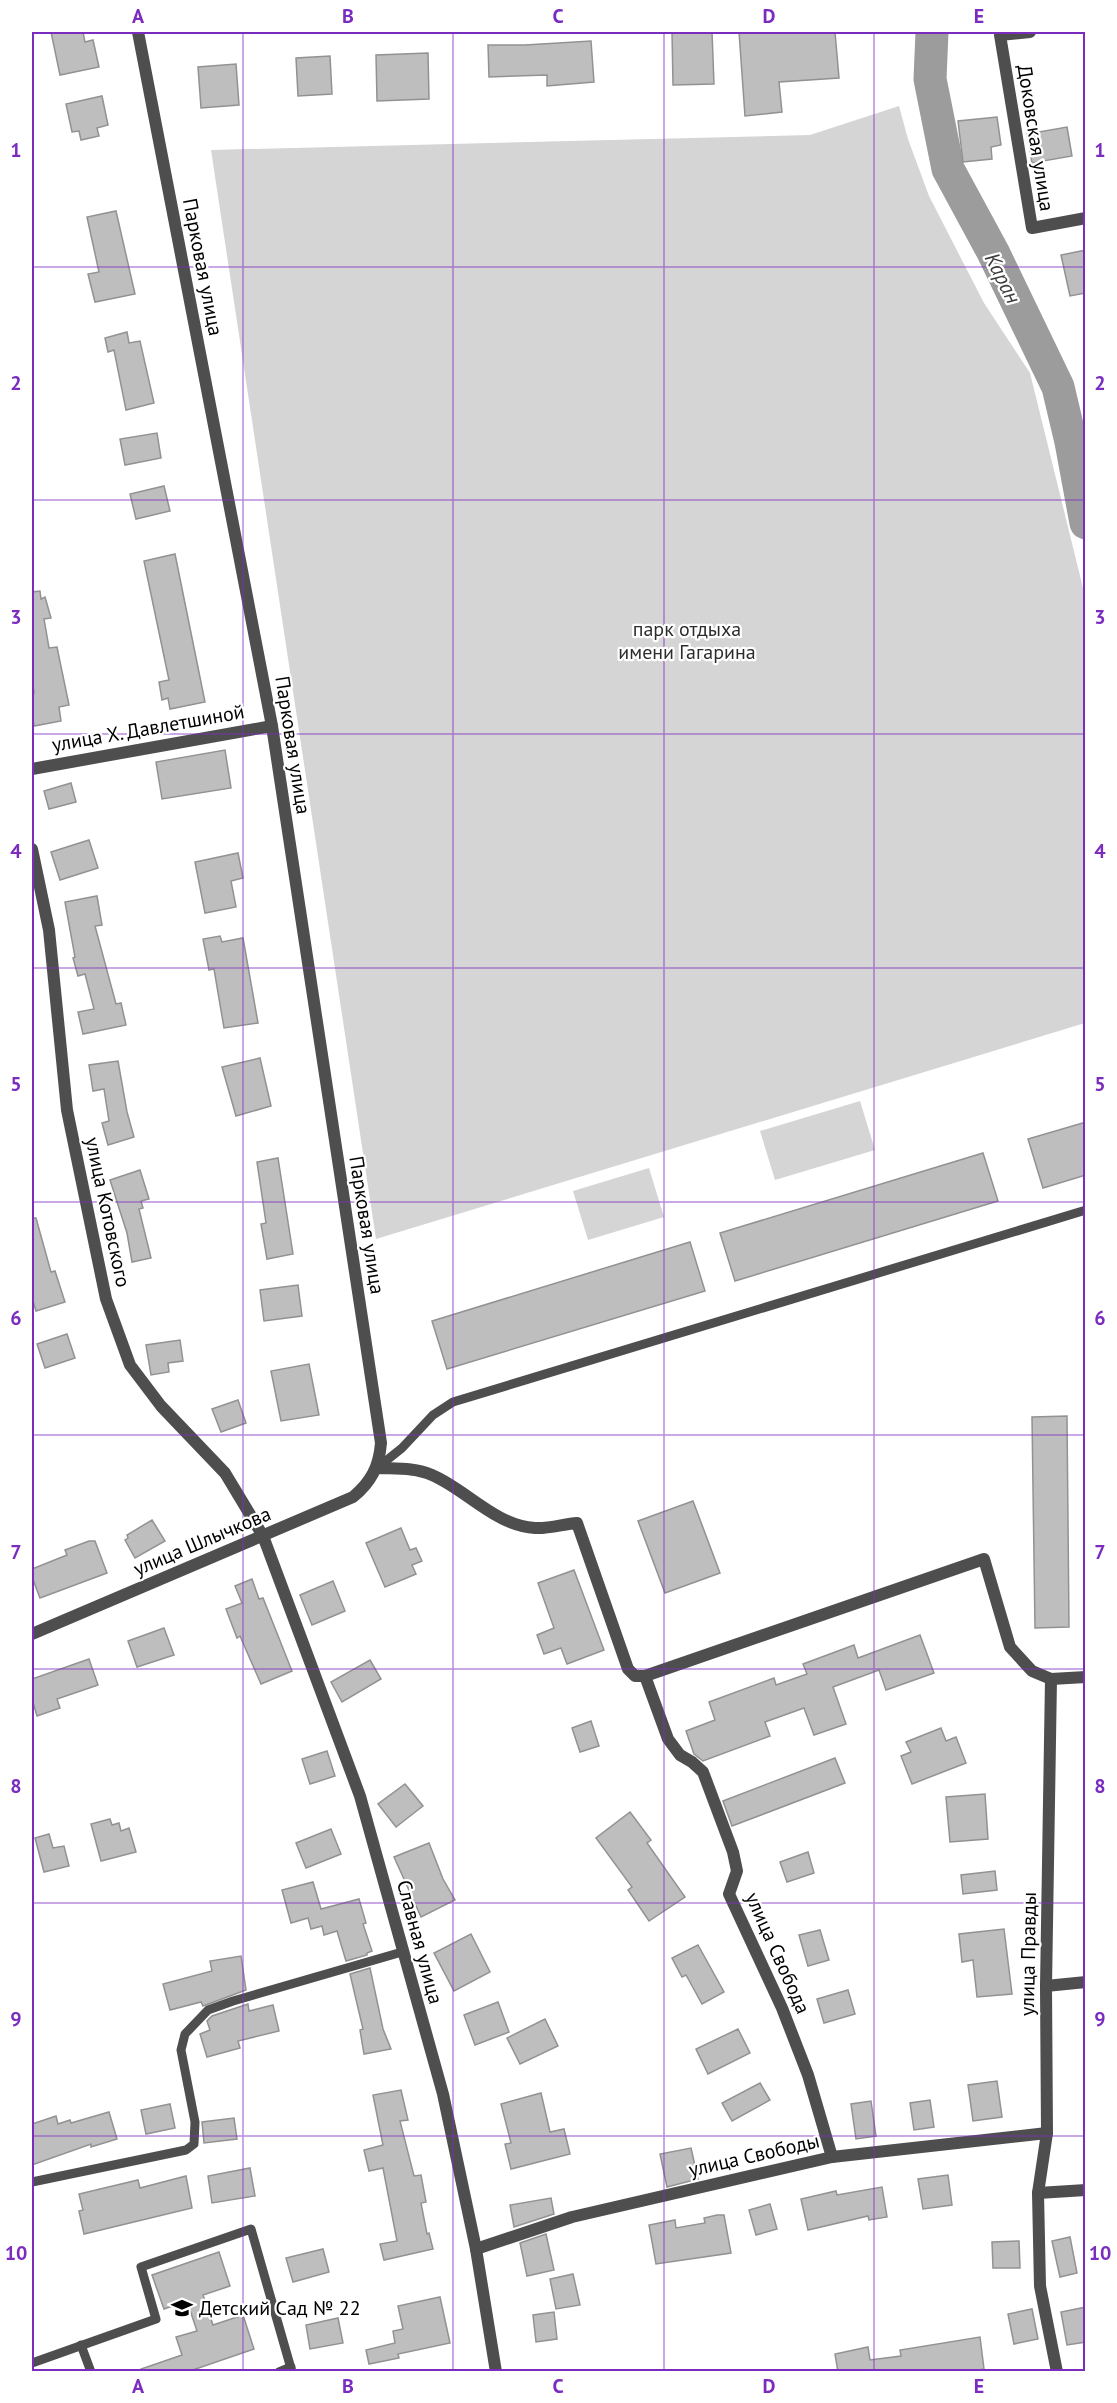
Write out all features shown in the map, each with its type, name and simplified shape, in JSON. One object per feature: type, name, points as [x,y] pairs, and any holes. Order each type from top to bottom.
[{"type":"street","name":"Парковая улица","points":[[138,32],[272,726],[381,1443],[376,1468]]},
{"type":"street","name":"Доковская улица","points":[[1030,32],[1000,36],[1032,228],[1086,218]]},
{"type":"street","name":"улица Х. Давлетшиной","points":[[32,770],[272,726]]},
{"type":"street","name":"улица Котовского","points":[[32,849],[49,930],[67,1110],[106,1299],[130,1365],[161,1406],[225,1473],[263,1536]]},
{"type":"street","name":"улица Шлычкова","points":[[32,1634],[353,1497],[364,1488],[376,1468]]},
{"type":"street","points":[[376,1468],[412,1469],[433,1475],[483,1509],[535,1528],[577,1522],[628,1669],[635,1676],[645,1676],[984,1559],[1010,1647],[1032,1671],[1051,1679],[1086,1677]]},
{"type":"street","name":"Славная улица","points":[[263,1536],[360,1796],[443,2094],[476,2249],[496,2372]]},
{"type":"street","name":"улица Свобода","points":[[645,1676],[668,1739],[680,1755],[703,1772],[733,1852],[737,1870],[729,1894],[782,2007],[808,2075],[832,2157]]},
{"type":"street","name":"улица Правды","points":[[1051,1679],[1046,1986],[1047,2133],[1038,2193],[1040,2286],[1057,2372]]},
{"type":"street","points":[[1046,1986],[1086,1982]]},
{"type":"street","name":"улица Свободы","points":[[476,2249],[572,2217],[832,2157],[1047,2133]]},
{"type":"street","points":[[1038,2193],[1086,2190]]},
{"type":"lane","points":[[376,1468],[402,1448],[433,1415],[453,1402],[1086,1210]]},
{"type":"lane","points":[[32,2182],[186,2150],[194,2144],[195,2122],[181,2050],[184,2034],[196,2020],[208,2010],[233,2001],[402,1952]]},
{"type":"lane","points":[[32,2363],[156,2319],[141,2267],[251,2229],[292,2369],[279,2372]]},
{"type":"lane","points":[[81,2345],[91,2372]]},
{"type":"green space","name":"парк отдыха имени Гагарина","points":[[899,106],[908,139],[929,196],[984,303],[1030,373],[1085,596],[1085,1023],[376,1239],[211,150],[810,135]]},
{"type":"green space","points":[[860,1101],[875,1150],[775,1180],[760,1131]]},
{"type":"green space","points":[[649,1168],[664,1217],[588,1240],[573,1191]]},
{"type":"building","points":[[51,32],[83,32],[85,42],[93,40],[99,67],[60,75]]},
{"type":"building","points":[[672,32],[712,32],[714,84],[673,85]]},
{"type":"building","points":[[739,32],[835,32],[839,78],[779,82],[782,112],[745,116]]},
{"type":"building","points":[[591,41],[594,82],[547,86],[547,75],[489,77],[488,45]]},
{"type":"building","points":[[428,53],[429,99],[377,101],[376,55]]},
{"type":"building","points":[[330,56],[332,94],[298,96],[296,58]]},
{"type":"building","points":[[236,64],[239,105],[201,108],[198,67]]},
{"type":"building","points":[[102,96],[108,125],[97,128],[99,136],[81,140],[79,131],[72,132],[66,104]]},
{"type":"building","points":[[997,117],[1001,145],[991,147],[992,159],[963,162],[958,121]]},
{"type":"building","points":[[1067,127],[1072,156],[1032,163],[1027,134]]},
{"type":"building","points":[[116,211],[135,294],[95,302],[88,274],[99,272],[87,217]]},
{"type":"building","points":[[1086,250],[1086,293],[1070,296],[1061,255]]},
{"type":"building","points":[[127,332],[129,343],[140,341],[154,403],[126,410],[114,350],[108,352],[105,338]]},
{"type":"building","points":[[157,433],[161,458],[125,465],[120,439]]},
{"type":"building","points":[[164,486],[170,511],[136,519],[130,494]]},
{"type":"building","points":[[175,554],[205,702],[170,709],[168,698],[162,700],[159,682],[169,680],[144,561]]},
{"type":"building","points":[[40,591],[41,599],[45,597],[51,618],[44,619],[49,648],[57,647],[69,705],[59,707],[61,721],[34,726],[32,592]]},
{"type":"building","points":[[225,750],[231,788],[162,799],[156,762]]},
{"type":"building","points":[[71,783],[76,802],[49,809],[44,791]]},
{"type":"building","points":[[89,840],[98,868],[60,880],[51,852]]},
{"type":"building","points":[[238,853],[243,878],[231,881],[236,907],[205,913],[195,862]]},
{"type":"building","points":[[97,896],[102,925],[95,926],[116,1004],[121,1003],[126,1025],[83,1034],[78,1012],[94,1009],[85,974],[78,976],[73,958],[75,957],[65,902]]},
{"type":"building","points":[[220,936],[222,942],[243,938],[258,1023],[224,1028],[214,969],[209,970],[203,939]]},
{"type":"building","points":[[260,1058],[271,1106],[236,1116],[222,1067]]},
{"type":"building","points":[[118,1061],[134,1137],[108,1145],[102,1123],[109,1121],[104,1089],[93,1091],[89,1065]]},
{"type":"building","points":[[1086,1122],[1086,1175],[1043,1188],[1028,1139]]},
{"type":"building","points":[[983,1153],[998,1201],[735,1281],[720,1233]]},
{"type":"building","points":[[278,1158],[293,1254],[267,1259],[261,1224],[266,1223],[257,1162]]},
{"type":"building","points":[[140,1170],[149,1199],[141,1201],[143,1208],[139,1209],[151,1258],[132,1262],[127,1233],[110,1180]]},
{"type":"building","points":[[32,1218],[36,1218],[51,1272],[55,1271],[65,1302],[36,1311],[32,1298]]},
{"type":"building","points":[[690,1242],[705,1291],[447,1369],[432,1321]]},
{"type":"building","points":[[298,1285],[302,1316],[264,1321],[260,1290]]},
{"type":"building","points":[[67,1334],[75,1358],[45,1368],[37,1344]]},
{"type":"building","points":[[180,1340],[183,1361],[168,1363],[169,1372],[151,1375],[146,1345]]},
{"type":"building","points":[[309,1364],[319,1415],[281,1421],[271,1371]]},
{"type":"building","points":[[238,1400],[246,1423],[221,1432],[212,1409]]},
{"type":"building","points":[[1067,1416],[1069,1627],[1035,1628],[1032,1417]]},
{"type":"building","points":[[693,1501],[720,1573],[665,1593],[638,1521]]},
{"type":"building","points":[[152,1520],[165,1541],[135,1558],[125,1540],[128,1538],[127,1535]]},
{"type":"building","points":[[401,1528],[410,1550],[416,1548],[422,1561],[412,1565],[416,1574],[385,1587],[366,1543]]},
{"type":"building","points":[[95,1541],[107,1573],[40,1598],[32,1577],[32,1569],[67,1555],[65,1550]]},
{"type":"building","points":[[574,1570],[604,1650],[567,1664],[561,1648],[544,1654],[537,1635],[554,1628],[538,1583]]},
{"type":"building","points":[[252,1579],[259,1599],[263,1598],[292,1671],[261,1684],[240,1636],[237,1638],[226,1609],[242,1603],[235,1586]]},
{"type":"building","points":[[333,1581],[345,1611],[312,1625],[300,1595]]},
{"type":"building","points":[[164,1628],[174,1655],[137,1667],[128,1641]]},
{"type":"building","points":[[920,1635],[934,1673],[886,1690],[879,1670],[833,1687],[846,1724],[814,1735],[804,1708],[765,1722],[770,1736],[703,1761],[694,1754],[686,1731],[715,1720],[709,1702],[774,1678],[776,1685],[807,1674],[803,1664],[854,1645],[858,1658]]},
{"type":"building","points":[[89,1659],[98,1685],[57,1699],[60,1708],[37,1716],[32,1699],[32,1679]]},
{"type":"building","points":[[370,1660],[381,1679],[342,1702],[331,1682]]},
{"type":"building","points":[[591,1721],[599,1746],[580,1752],[572,1728]]},
{"type":"building","points":[[941,1728],[946,1741],[956,1737],[966,1763],[912,1784],[901,1756],[911,1752],[906,1742]]},
{"type":"building","points":[[327,1751],[335,1776],[310,1784],[302,1759]]},
{"type":"building","points":[[835,1758],[845,1783],[732,1826],[723,1801]]},
{"type":"building","points":[[405,1784],[423,1806],[396,1827],[378,1804]]},
{"type":"building","points":[[985,1794],[988,1839],[950,1842],[946,1797]]},
{"type":"building","points":[[630,1812],[651,1840],[647,1843],[685,1897],[649,1921],[628,1890],[632,1887],[596,1838]]},
{"type":"building","points":[[110,1819],[112,1825],[119,1823],[121,1831],[129,1828],[136,1852],[101,1861],[91,1824]]},
{"type":"building","points":[[331,1829],[341,1854],[306,1868],[296,1843]]},
{"type":"building","points":[[49,1834],[53,1848],[64,1846],[69,1866],[44,1872],[35,1838]]},
{"type":"building","points":[[429,1843],[443,1879],[455,1900],[421,1917],[394,1857]]},
{"type":"building","points":[[808,1852],[814,1873],[787,1882],[780,1862]]},
{"type":"building","points":[[995,1871],[997,1890],[963,1894],[961,1875]]},
{"type":"building","points":[[313,1882],[321,1909],[359,1899],[366,1923],[363,1924],[372,1951],[367,1955],[346,1961],[337,1931],[324,1935],[322,1926],[311,1929],[308,1918],[291,1923],[282,1890]]},
{"type":"building","points":[[1004,1929],[1012,1994],[977,1997],[973,1960],[962,1962],[959,1934]]},
{"type":"building","points":[[820,1930],[829,1960],[808,1966],[799,1935]]},
{"type":"building","points":[[471,1934],[490,1972],[454,1991],[434,1953]]},
{"type":"building","points":[[698,1945],[724,1992],[702,2004],[686,1975],[682,1977],[672,1958]]},
{"type":"building","points":[[241,1956],[246,1990],[203,2006],[201,2002],[170,2010],[163,1984],[212,1971],[210,1961]]},
{"type":"building","points":[[370,1968],[383,2029],[391,2049],[364,2054],[360,2030],[363,2029],[350,1974]]},
{"type":"building","points":[[848,1990],[855,2014],[824,2023],[817,1999]]},
{"type":"building","points":[[498,2002],[509,2032],[475,2045],[464,2015]]},
{"type":"building","points":[[248,2004],[249,2011],[273,2005],[279,2031],[238,2041],[240,2048],[207,2057],[200,2034],[210,2030],[207,2021],[212,2016]]},
{"type":"building","points":[[545,2019],[558,2046],[520,2064],[507,2038]]},
{"type":"building","points":[[738,2029],[750,2053],[708,2074],[696,2049]]},
{"type":"building","points":[[997,2081],[1002,2117],[973,2121],[968,2085]]},
{"type":"building","points":[[760,2083],[770,2100],[732,2121],[722,2103]]},
{"type":"building","points":[[401,2090],[408,2120],[400,2121],[414,2176],[421,2175],[426,2202],[421,2203],[427,2234],[429,2233],[433,2249],[384,2260],[380,2244],[397,2241],[383,2168],[369,2171],[364,2150],[383,2145],[373,2095]]},
{"type":"building","points":[[541,2093],[550,2132],[564,2129],[570,2154],[511,2169],[505,2144],[511,2143],[501,2104]]},
{"type":"building","points":[[930,2100],[934,2127],[914,2130],[910,2103]]},
{"type":"building","points":[[871,2101],[876,2136],[856,2139],[851,2104]]},
{"type":"building","points":[[170,2104],[175,2128],[146,2134],[141,2110]]},
{"type":"building","points":[[109,2112],[117,2139],[91,2147],[91,2144],[32,2165],[32,2124],[56,2116],[58,2124],[70,2120],[71,2123]]},
{"type":"building","points":[[234,2118],[237,2139],[204,2143],[202,2122]]},
{"type":"building","points":[[691,2148],[698,2179],[667,2187],[660,2154]]},
{"type":"building","points":[[250,2168],[255,2196],[212,2203],[208,2176]]},
{"type":"building","points":[[948,2175],[952,2205],[923,2209],[918,2179]]},
{"type":"building","points":[[186,2176],[192,2208],[84,2234],[79,2211],[83,2210],[79,2194],[138,2180],[140,2188]]},
{"type":"building","points":[[882,2187],[887,2217],[869,2220],[868,2216],[808,2230],[801,2199],[836,2191],[837,2195]]},
{"type":"building","points":[[551,2198],[554,2214],[514,2227],[510,2205]]},
{"type":"building","points":[[770,2204],[777,2229],[756,2235],[749,2210]]},
{"type":"building","points":[[724,2215],[731,2253],[656,2264],[649,2225],[675,2220],[676,2228],[705,2223],[704,2218]]},
{"type":"building","points":[[546,2234],[554,2270],[527,2276],[520,2243]]},
{"type":"building","points":[[1070,2237],[1077,2273],[1060,2277],[1052,2241]]},
{"type":"building","points":[[1019,2241],[1020,2268],[993,2268],[992,2242]]},
{"type":"building","points":[[323,2249],[329,2272],[293,2282],[286,2258]]},
{"type":"building","points":[[219,2252],[230,2286],[203,2295],[213,2325],[243,2315],[254,2349],[187,2372],[141,2372],[141,2369],[182,2355],[176,2337],[197,2331],[187,2301],[164,2309],[152,2275]]},
{"type":"building","points":[[573,2274],[580,2305],[556,2309],[550,2279]]},
{"type":"building","points":[[440,2297],[450,2343],[398,2354],[399,2358],[369,2364],[366,2350],[395,2343],[393,2331],[403,2329],[398,2306]]},
{"type":"building","points":[[1086,2307],[1086,2342],[1067,2345],[1061,2312]]},
{"type":"building","points":[[1032,2309],[1038,2339],[1014,2344],[1008,2314]]},
{"type":"building","points":[[554,2312],[557,2339],[536,2342],[533,2315]]},
{"type":"building","points":[[338,2318],[343,2343],[310,2349],[306,2325]]},
{"type":"building","points":[[980,2337],[984,2369],[969,2372],[838,2372],[835,2354],[868,2347],[870,2360],[901,2356],[900,2350]]},
{"type":"waterway","name":"Каран","points":[[932,32],[930,79],[948,169],[993,252],[1058,387],[1086,523]]},
{"type":"place","name":"Детский Сад № 22","points":[[182,2308]]}]
